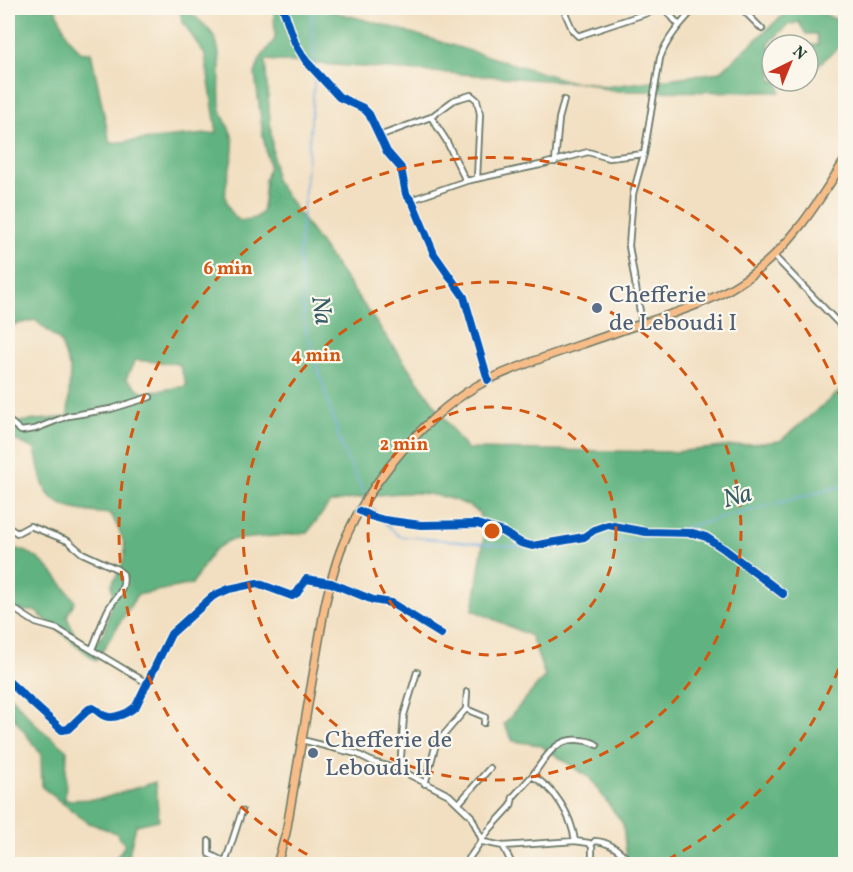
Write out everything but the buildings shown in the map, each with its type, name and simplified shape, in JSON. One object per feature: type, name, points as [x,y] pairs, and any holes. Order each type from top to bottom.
[{"type":"main road","points":[[278,862],[286,833],[331,583],[343,545],[360,511],[383,477],[426,424],[488,380],[523,365],[718,296],[746,279],[774,256],[804,224],[844,162]]},
{"type":"street","points":[[283,8],[295,44],[306,61],[339,97],[363,108],[369,114],[387,152],[403,171],[406,194],[411,200],[434,254],[464,297],[488,380]]},
{"type":"street","points":[[481,9],[493,8]]},
{"type":"street","points":[[563,8],[573,31],[578,36],[663,8],[679,25]]},
{"type":"street","points":[[642,324],[629,246],[633,194],[644,154],[664,46],[679,25],[696,8]]},
{"type":"street","points":[[741,8],[762,29]]},
{"type":"street","points":[[379,135],[431,117],[449,103],[468,94],[477,100],[480,114],[477,178]]},
{"type":"street","points":[[555,162],[559,119],[564,100]]},
{"type":"street","points":[[431,117],[446,140],[466,181]]},
{"type":"street","points":[[411,200],[477,178],[555,162],[588,152],[609,158],[644,154]]},
{"type":"street","points":[[774,256],[846,331]]},
{"type":"street","points":[[8,420],[21,431],[35,429],[68,416],[111,409],[150,397]]},
{"type":"street","points":[[360,511],[384,520],[421,525],[477,524],[503,532],[531,546],[584,537],[608,525],[646,532],[693,533],[706,537],[724,549],[783,594]]},
{"type":"street","points":[[8,527],[17,533],[30,526],[68,541],[82,553],[123,574],[123,585],[117,599],[109,608],[92,650]]},
{"type":"street","points":[[8,681],[58,728],[65,730],[89,709],[95,709],[104,716],[110,717],[131,711],[136,706],[171,634],[195,611],[220,592],[246,584],[257,583],[292,596],[297,593],[306,579],[331,583],[373,600],[391,603],[441,634]]},
{"type":"street","points":[[8,605],[36,623],[54,628],[147,683]]},
{"type":"street","points":[[400,770],[404,715],[417,672]]},
{"type":"street","points":[[425,784],[436,744],[466,709],[467,692]]},
{"type":"street","points":[[466,709],[485,717],[484,723]]},
{"type":"street","points":[[302,740],[357,754],[375,763],[400,770],[449,795],[474,819],[483,842]]},
{"type":"street","points":[[465,864],[483,842],[489,830],[511,806],[513,797],[555,745],[571,740],[593,741],[597,745]]},
{"type":"street","points":[[459,803],[490,768]]},
{"type":"street","points":[[532,776],[544,783],[565,809],[573,828],[575,841]]},
{"type":"street","points":[[209,841],[209,854],[227,864],[242,811]]},
{"type":"street","points":[[483,842],[504,846],[575,841],[591,845]]},
{"type":"street","points":[[591,845],[595,841],[604,842],[620,850],[629,861]]},
{"type":"street","points":[[591,845],[592,861]]},
{"type":"street","points":[[504,846],[512,864]]},
{"type":"street","points":[[278,862],[289,864]]},
{"type":"green space","points":[[8,8],[55,8],[69,39],[82,53],[91,52],[110,143],[217,133],[205,55],[182,21],[180,8],[185,8],[202,23],[214,36],[218,49],[220,105],[233,140],[225,193],[231,212],[240,221],[255,218],[262,212],[264,201],[265,180],[269,166],[255,74],[260,59],[275,39],[274,8],[320,8],[395,28],[572,82],[265,60],[275,180],[466,449],[675,452],[780,441],[845,387],[845,864],[627,864],[623,824],[589,777],[540,745],[513,741],[504,724],[545,676],[531,636],[473,610],[485,531],[479,512],[444,497],[406,493],[387,494],[330,503],[307,533],[229,540],[213,551],[192,584],[137,595],[96,661],[35,611],[8,610],[8,549],[17,549],[43,562],[75,601],[67,616],[79,640],[92,649],[104,633],[113,596],[111,585],[122,565],[125,550],[111,514],[73,509],[55,501],[44,486],[35,449],[8,437],[8,423],[68,417],[70,369],[60,341],[35,320],[8,326]],"holes":[[[135,360],[179,364],[187,386],[144,393],[126,379]]]},
{"type":"green space","points":[[791,8],[812,8],[845,24],[845,41],[820,64],[820,33],[805,33],[799,22],[788,25],[780,33],[763,33]]},
{"type":"green space","points":[[760,36],[760,92],[611,91],[587,83],[573,82],[587,82],[605,87],[720,72]]},
{"type":"green space","points":[[8,693],[38,727],[67,750],[65,800],[101,799],[155,782],[159,820],[136,825],[127,862],[129,864],[112,864],[125,845],[116,833],[87,822],[42,787],[41,754],[8,710]]},
{"type":"waterway","name":"Na","points":[[311,8],[315,69]]},
{"type":"waterway","name":"Na","points":[[315,74],[299,258],[305,326],[343,450],[365,495]]},
{"type":"waterway","name":"Na","points":[[672,531],[846,485]]},
{"type":"waterway","name":"Na","points":[[369,502],[378,516]]},
{"type":"waterway","name":"Na","points":[[383,521],[399,536],[531,548]]},
{"type":"waterway","name":"Na","points":[[536,547],[636,540],[659,534]]},
{"type":"cycle path","points":[[283,8],[295,43],[306,61],[339,97],[363,108],[369,114],[387,152],[401,168],[406,194],[413,203],[434,254],[464,297],[488,380]]},
{"type":"cycle path","points":[[360,511],[384,520],[421,525],[477,524],[503,532],[521,543],[532,546],[584,537],[608,525],[646,532],[693,533],[706,537],[724,549],[783,594]]},
{"type":"cycle path","points":[[8,681],[62,730],[68,729],[89,709],[93,708],[109,717],[122,715],[136,706],[171,634],[213,596],[229,589],[257,583],[292,596],[297,593],[306,579],[331,583],[373,600],[391,603],[441,634]]},
{"type":"place","name":"Chefferie de Leboudi I","points":[[597,308]]},
{"type":"place","name":"Chefferie de Leboudi II","points":[[313,753]]}]
